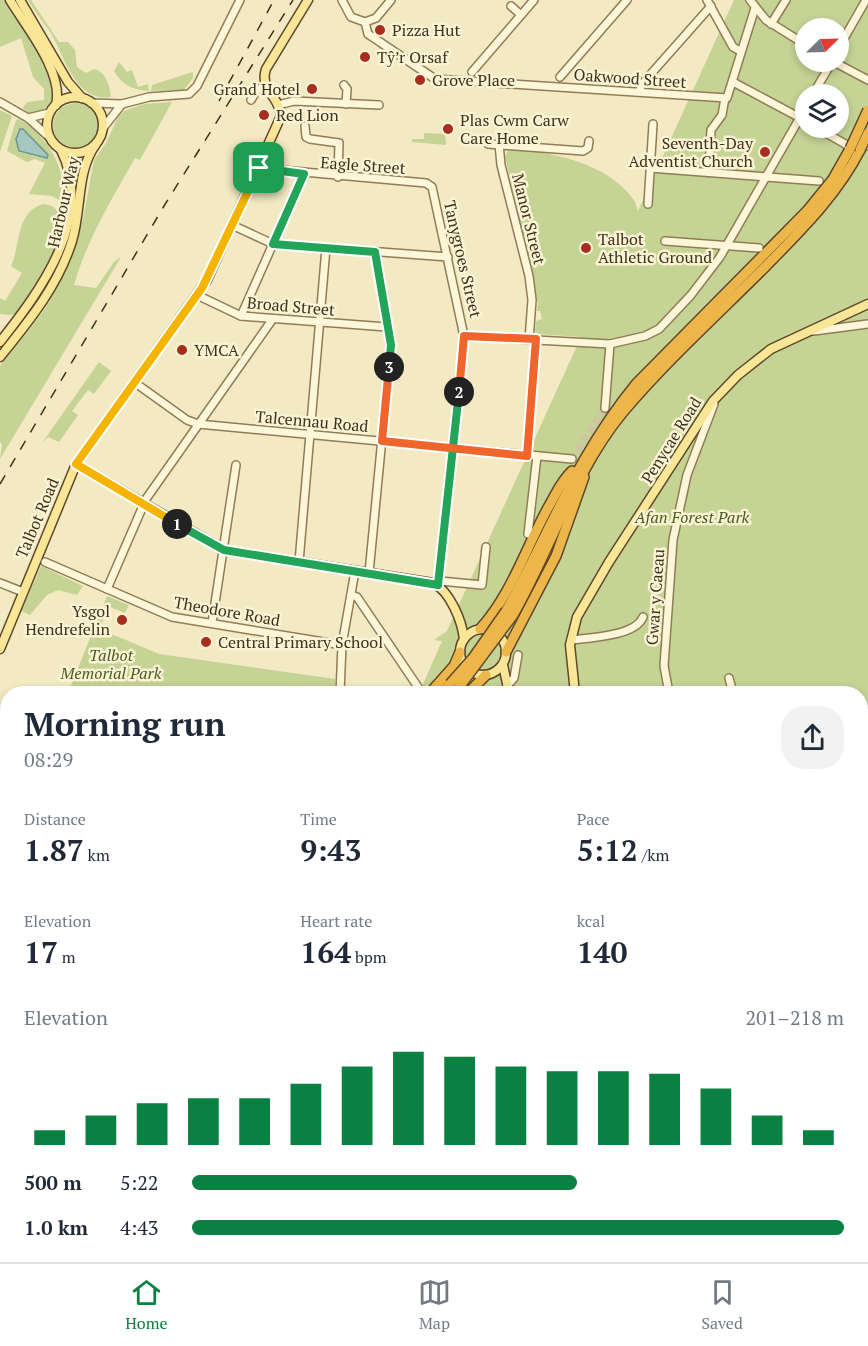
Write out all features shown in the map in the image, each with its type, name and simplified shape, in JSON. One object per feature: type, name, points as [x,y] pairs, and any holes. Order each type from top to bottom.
[{"type":"highway","points":[[859,148],[868,110]]},
{"type":"highway","points":[[455,686],[510,613],[579,464],[600,430],[636,384],[807,211],[859,148],[868,133]]},
{"type":"highway","points":[[479,629],[506,591],[563,480],[579,464]]},
{"type":"highway","points":[[506,652],[556,556],[583,485],[579,464]]},
{"type":"highway","points":[[436,686],[454,666],[460,652]]},
{"type":"highway","points":[[476,686],[489,674]]},
{"type":"main road","points":[[10,0],[52,72],[57,90],[56,105]]},
{"type":"main road","points":[[20,0],[68,82],[101,115],[103,128],[96,144],[83,152],[71,153],[61,150],[48,136],[46,124],[49,113],[56,105],[68,98],[82,98]]},
{"type":"main road","points":[[278,105],[266,86],[264,76],[266,69],[308,0]]},
{"type":"main road","name":"Talbot Road","points":[[0,649],[76,464],[197,295],[259,168],[281,116],[278,105]]},
{"type":"main road","name":"Harbour Way","points":[[0,357],[44,302],[62,268],[77,220],[85,162],[96,144]]},
{"type":"main road","name":"Harbour Way","points":[[0,342],[34,299],[53,265],[63,239],[71,183],[69,169],[61,150]]},
{"type":"main road","name":"Penycae Road","points":[[574,686],[571,640],[577,617],[713,401],[738,375],[771,348],[868,304]]},
{"type":"main road","points":[[76,464],[224,550],[439,583],[462,621],[464,639],[460,652],[467,669],[473,673],[489,674],[506,686]]},
{"type":"main road","points":[[462,621],[500,636],[506,652],[503,665],[507,686]]},
{"type":"main road","points":[[464,639],[479,629]]},
{"type":"main road","points":[[489,674],[503,665]]},
{"type":"street","points":[[91,103],[122,104],[149,97],[189,94],[196,86],[240,0]]},
{"type":"street","points":[[342,0],[351,17],[365,22],[376,18],[391,0]]},
{"type":"street","points":[[472,72],[534,0]]},
{"type":"street","points":[[560,77],[627,0]]},
{"type":"street","points":[[750,0],[771,24],[795,38]]},
{"type":"street","points":[[771,24],[786,0]]},
{"type":"street","points":[[849,30],[866,0]]},
{"type":"street","points":[[508,3],[521,15]]},
{"type":"street","points":[[639,92],[642,84],[709,3],[733,46],[740,51]]},
{"type":"street","points":[[709,172],[712,128],[722,115],[725,98],[729,96],[740,51],[755,8]]},
{"type":"street","name":"Oakwood Street","points":[[365,22],[368,34],[435,79],[725,98]]},
{"type":"street","points":[[849,70],[868,80]]},
{"type":"street","points":[[733,82],[795,115]]},
{"type":"street","points":[[344,85],[347,88],[346,104]]},
{"type":"street","points":[[251,100],[257,90],[266,86]]},
{"type":"street","points":[[278,105],[294,101],[379,105]]},
{"type":"street","points":[[0,102],[27,118],[48,136]]},
{"type":"street","points":[[103,128],[122,104]]},
{"type":"street","points":[[27,118],[49,113]]},
{"type":"street","points":[[648,204],[653,124]]},
{"type":"street","points":[[305,126],[304,139],[339,143],[338,177]]},
{"type":"street","points":[[464,336],[610,344],[645,336],[659,329],[692,295],[727,245],[795,130]]},
{"type":"street","points":[[835,138],[859,148]]},
{"type":"street","points":[[488,144],[583,151],[588,148],[589,141]]},
{"type":"street","name":"Manor Street","points":[[499,144],[501,165],[530,276],[533,340],[527,456]]},
{"type":"street","name":"Eagle Street","points":[[259,168],[338,177],[430,183]]},
{"type":"street","points":[[650,168],[819,181]]},
{"type":"street","points":[[241,316],[304,174]]},
{"type":"street","name":"Tanygroes Street","points":[[430,183],[464,336],[439,583]]},
{"type":"street","points":[[232,225],[273,244],[448,257]]},
{"type":"street","points":[[665,241],[759,248]]},
{"type":"street","points":[[299,562],[326,248]]},
{"type":"street","points":[[369,573],[391,345],[375,252]]},
{"type":"street","name":"Broad Street","points":[[197,295],[241,316],[387,327]]},
{"type":"street","points":[[107,589],[143,504],[272,320]]},
{"type":"street","points":[[808,331],[868,324]]},
{"type":"street","points":[[605,408],[610,344]]},
{"type":"street","name":"Talcennau Road","points":[[134,382],[187,420],[198,424],[537,456],[579,464]]},
{"type":"street","name":"Gwar y Caeau","points":[[668,686],[664,666],[673,540],[687,475],[708,422],[713,401]]},
{"type":"street","points":[[528,534],[537,456]]},
{"type":"street","points":[[212,623],[236,465]]},
{"type":"street","points":[[439,583],[482,585],[486,547]]},
{"type":"street","name":"Theodore Road","points":[[45,562],[172,617],[342,645]]},
{"type":"street","points":[[340,686],[342,645],[355,571]]},
{"type":"street","points":[[0,583],[23,592]]},
{"type":"street","points":[[351,595],[357,597],[417,686]]},
{"type":"street","points":[[571,640],[628,632],[643,617]]},
{"type":"street","points":[[508,686],[514,678],[518,655]]},
{"type":"street","points":[[729,678],[731,686]]},
{"type":"green space","points":[[0,0],[6,0],[49,74],[52,100],[41,113],[30,114],[23,108],[27,102],[44,100],[44,89],[33,77],[21,38],[0,47]]},
{"type":"green space","points":[[28,0],[31,0],[59,42],[68,42],[75,50],[77,67],[86,73],[94,69],[102,73],[111,97],[98,97],[79,85],[49,30]]},
{"type":"green space","name":"Afan Forest Park","points":[[734,0],[868,0],[868,686],[422,686],[442,641],[434,640],[447,631],[581,337],[537,334],[535,331],[536,321],[542,319],[540,311],[537,311],[538,304],[505,156],[509,149],[559,156],[593,168],[609,176],[634,200],[638,211]]},
{"type":"green space","points":[[119,62],[127,72],[132,70],[138,87],[148,84],[149,91],[133,88],[124,83],[114,71]]},
{"type":"green space","points":[[193,72],[193,78],[184,90],[151,91],[152,85]]},
{"type":"green space","points":[[172,102],[140,160],[135,158],[109,204],[93,235],[74,285],[96,288],[114,262],[121,257],[0,459],[2,444],[0,442],[0,366],[45,309],[65,272],[83,219],[94,160],[106,143],[118,117],[124,111],[144,104]]},
{"type":"green space","points":[[76,103],[92,110],[99,126],[92,142],[76,149],[60,142],[53,126],[60,110]]},
{"type":"green space","points":[[0,110],[12,116],[0,152]]},
{"type":"green space","points":[[19,119],[39,135],[54,155],[62,177],[64,203],[52,196],[29,194],[45,163],[35,159],[27,162],[7,151],[16,120]],"holes":[[[23,129],[48,155],[43,158],[19,152],[16,139]]]},
{"type":"green space","points":[[424,133],[445,134],[446,145],[412,142],[412,139],[424,139]]},
{"type":"green space","points":[[43,204],[56,209],[61,220],[60,236],[54,255],[26,304],[14,314],[0,314],[0,298],[5,301],[22,273],[11,266],[23,222],[34,208]]},
{"type":"green space","points":[[99,362],[111,371],[94,394],[88,390],[72,411],[78,415],[59,442],[48,437],[42,443]]},
{"type":"green space","points":[[41,566],[83,586],[77,595],[58,590],[47,595],[30,615],[21,611]]},
{"type":"green space","name":"Talbot Memorial Park","points":[[107,596],[129,605],[125,613],[110,607],[100,629],[159,654],[335,679],[335,686],[71,686]]},
{"type":"water","points":[[20,129],[23,129],[48,155],[47,158],[19,151],[16,139]]},
{"type":"tunnel","points":[[572,459],[605,408]]},
{"type":"railway","points":[[219,101],[274,0]]},
{"type":"railway","points":[[0,484],[164,206],[293,0]]},
{"type":"place","name":"Pizza Hut","points":[[380,30]]},
{"type":"place","name":"Tŷ’r Orsaf","points":[[365,57]]},
{"type":"place","name":"Grove Place","points":[[420,80]]},
{"type":"place","name":"Grand Hotel","points":[[312,89]]},
{"type":"place","name":"Red Lion","points":[[264,115]]},
{"type":"place","name":"Plas Cwm Carw Care Home","points":[[448,129]]},
{"type":"place","name":"Seventh-Day Adventist Church","points":[[765,152]]},
{"type":"place","name":"Talbot Athletic Ground","points":[[586,248]]},
{"type":"place","name":"YMCA","points":[[182,350]]},
{"type":"place","name":"Ysgol Hendrefelin","points":[[122,620]]},
{"type":"place","name":"Central Primary School","points":[[206,642]]},
{"type":"route","points":[[259,168],[207,280],[76,464],[217,548],[438,585],[440,583],[454,448],[464,336],[536,339],[527,456],[454,448],[382,441],[391,345],[375,252],[273,244],[304,174],[259,168]]}]
